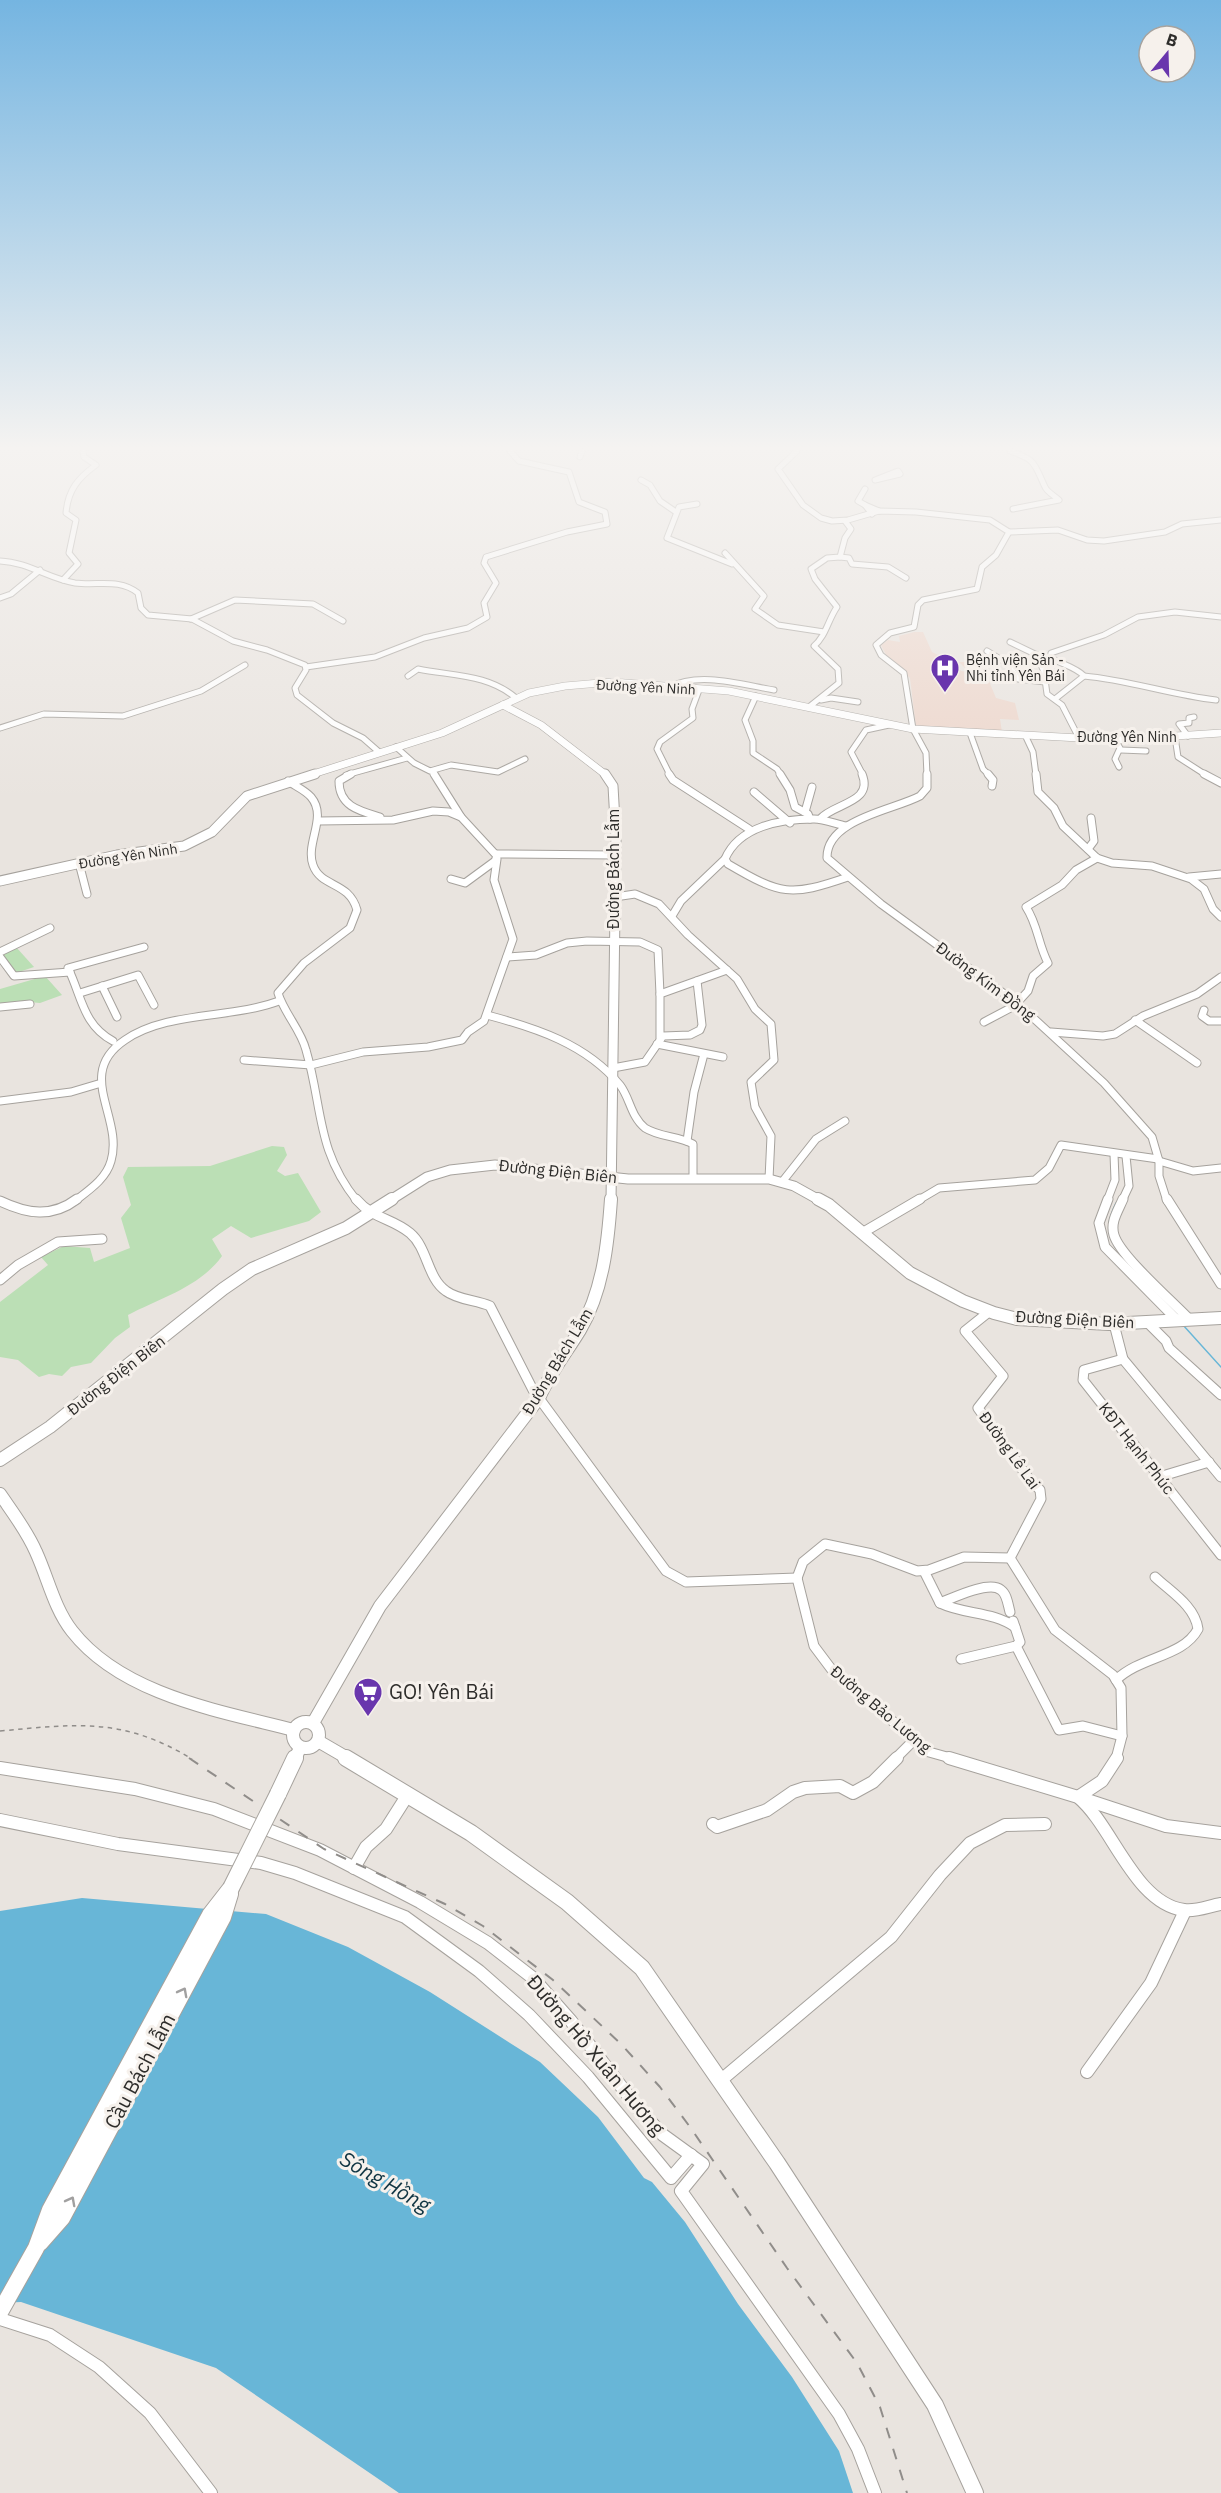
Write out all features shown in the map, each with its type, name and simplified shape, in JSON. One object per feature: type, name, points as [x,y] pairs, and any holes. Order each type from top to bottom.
[{"type":"main road","name":"Đường Yên Ninh","points":[[0,880],[79,863],[194,843],[212,832],[247,796],[322,769],[449,730],[516,698],[541,690],[600,683],[729,691],[889,725],[969,733],[1115,740],[1221,733]]},
{"type":"main road","name":"Đường Bách Lẫm","points":[[313,1723],[380,1606],[539,1398],[548,1378],[581,1328],[594,1300],[608,1247],[612,1178],[616,855],[613,786],[602,770],[541,725],[503,705]]},
{"type":"main road","name":"Đường Điện Biên","points":[[0,1460],[6,1452],[50,1427],[241,1275],[346,1228],[428,1177],[470,1166],[511,1164],[612,1178],[769,1179],[782,1182],[829,1205],[910,1273],[963,1301],[990,1311],[1017,1319],[1114,1324],[1221,1318]]},
{"type":"main road","points":[[0,1494],[31,1542],[50,1594],[73,1632],[99,1657],[135,1679],[192,1704],[294,1730]]},
{"type":"main road","points":[[305,1722],[313,1723],[320,1731],[318,1741],[310,1747],[300,1748],[292,1741],[294,1730],[305,1722]]},
{"type":"main road","points":[[318,1741],[471,1833],[557,1895],[642,1968],[777,2163],[935,2405],[975,2493]]},
{"type":"main road","name":"Cầu Bách Lẫm","points":[[0,2312],[36,2248],[62,2217],[223,1917],[231,1888],[300,1748]]},
{"type":"street","points":[[33,567],[63,580],[126,586],[138,593],[141,608],[148,615],[164,619],[191,619],[235,600],[313,604],[343,621]]},
{"type":"street","points":[[63,580],[75,567]]},
{"type":"street","points":[[191,619],[233,641],[267,650],[306,667],[375,657],[424,638],[470,627],[488,616],[484,603],[496,583],[487,567]]},
{"type":"street","points":[[739,567],[746,575],[754,591],[764,596],[755,609],[777,625],[824,632]]},
{"type":"street","points":[[809,707],[837,686],[840,681],[838,669],[814,646],[824,639],[828,620],[837,607],[826,590],[813,578],[811,567]]},
{"type":"street","points":[[884,567],[900,572],[906,578]]},
{"type":"street","points":[[913,729],[904,674],[881,656],[876,645],[890,633],[914,627],[918,605],[923,600],[977,589],[982,567]]},
{"type":"street","points":[[0,598],[14,591],[40,570]]},
{"type":"street","points":[[1216,700],[1181,696],[1124,680],[1084,676],[1057,662],[1050,654],[1104,635],[1138,617],[1175,612],[1221,617]]},
{"type":"street","points":[[1010,642],[1037,655],[1047,694],[1063,706],[1079,738]]},
{"type":"street","points":[[987,651],[1008,664],[1018,679],[1045,682]]},
{"type":"street","points":[[0,728],[44,714],[123,716],[201,691],[245,665]]},
{"type":"street","points":[[306,667],[295,688],[297,694],[333,723],[363,738],[379,752]]},
{"type":"street","points":[[408,676],[417,669],[438,674],[473,675],[506,688],[516,698]]},
{"type":"street","points":[[1055,699],[1062,696],[1084,676]]},
{"type":"street","points":[[670,687],[677,682],[718,682],[774,690]]},
{"type":"street","points":[[699,690],[692,709],[693,718],[660,742],[657,749],[665,769],[674,780],[749,829]]},
{"type":"street","points":[[756,696],[745,720],[753,741],[753,752],[777,770],[790,790],[795,806],[805,812],[810,819]]},
{"type":"street","points":[[818,701],[831,698],[858,702]]},
{"type":"street","points":[[1188,736],[1179,724],[1189,723],[1189,718],[1194,717]]},
{"type":"street","points":[[820,819],[827,811],[852,801],[864,790],[865,783],[851,751],[866,730],[889,725]]},
{"type":"street","name":"Đường Kim Đồng","points":[[913,729],[926,753],[926,791],[916,800],[875,811],[846,826],[826,853],[828,860],[1017,1004],[1051,1032],[1104,1083],[1148,1131],[1159,1160],[1159,1176],[1174,1217],[1221,1284]]},
{"type":"street","points":[[969,733],[983,769],[993,780],[992,786]]},
{"type":"street","points":[[1026,735],[1033,752],[1036,790],[1054,808],[1063,826],[1097,858],[1112,863],[1152,866],[1189,878],[1204,889],[1212,909],[1221,917]]},
{"type":"street","points":[[1175,737],[1178,757],[1190,767],[1221,783]]},
{"type":"street","points":[[1115,740],[1120,750]]},
{"type":"street","points":[[244,1060],[311,1065],[363,1052],[428,1047],[462,1040],[468,1032],[483,1022],[487,1015],[513,939],[494,880],[496,856],[461,817],[432,771],[407,758],[396,747]]},
{"type":"street","points":[[1120,750],[1146,751]]},
{"type":"street","points":[[1119,766],[1114,759],[1120,750]]},
{"type":"street","points":[[322,769],[343,777],[407,758]]},
{"type":"street","points":[[432,771],[451,765],[481,773],[505,771],[525,759]]},
{"type":"street","points":[[343,777],[338,785],[343,802],[388,820]]},
{"type":"street","points":[[288,781],[312,799],[318,820],[310,845],[312,869],[321,878],[348,892],[354,898],[355,918],[346,933],[294,972],[278,993],[279,1001],[304,1044],[311,1065],[325,1146],[353,1193],[369,1214],[402,1226],[419,1241],[436,1278],[446,1291],[490,1306],[539,1398],[666,1571],[686,1582],[796,1578],[803,1562],[825,1544],[872,1554],[917,1571],[924,1571],[964,1557],[1010,1558],[1055,1630],[1116,1680],[1122,1694],[1122,1736],[1118,1756],[1109,1773],[1095,1788],[1078,1797],[1089,1806],[1152,1895],[1167,1906],[1185,1911],[1221,1904]]},
{"type":"street","points":[[805,812],[812,787]]},
{"type":"street","points":[[754,792],[790,823]]},
{"type":"street","points":[[318,820],[388,820],[440,811],[461,817]]},
{"type":"street","points":[[1088,849],[1094,841],[1092,818]]},
{"type":"street","points":[[672,916],[681,901],[725,859],[749,829],[768,824],[810,819],[820,819],[846,826]]},
{"type":"street","points":[[451,879],[465,883],[496,856],[616,855]]},
{"type":"street","points":[[984,1022],[1017,1004],[1028,991],[1033,976],[1048,963],[1038,943],[1036,922],[1026,907],[1062,885],[1076,870],[1097,858]]},
{"type":"street","points":[[725,859],[728,864],[777,890],[796,894],[848,877]]},
{"type":"street","points":[[79,863],[87,894]]},
{"type":"street","points":[[1189,878],[1221,874]]},
{"type":"street","points":[[615,897],[635,894],[659,904],[687,935],[737,979],[755,1008],[771,1024],[774,1060],[751,1082],[755,1107],[771,1136],[769,1179]]},
{"type":"street","points":[[0,952],[50,928]]},
{"type":"street","points":[[507,957],[536,955],[576,941],[640,942],[656,947],[660,994],[658,1041]]},
{"type":"street","points":[[113,1041],[98,1033],[88,1023],[80,993],[68,969],[144,947]]},
{"type":"street","points":[[0,957],[14,976],[70,972]]},
{"type":"street","points":[[660,994],[727,969]]},
{"type":"street","points":[[80,993],[138,975],[154,1005]]},
{"type":"street","points":[[1051,1032],[1107,1035],[1119,1032],[1135,1020],[1192,997],[1221,977]]},
{"type":"street","points":[[613,1073],[645,1062],[658,1041],[666,1035],[694,1034],[701,1028],[697,981]]},
{"type":"street","points":[[102,986],[117,1017]]},
{"type":"street","points":[[0,1201],[28,1214],[48,1214],[80,1199],[102,1181],[112,1164],[114,1135],[111,1115],[98,1084],[102,1065],[109,1053],[135,1035],[179,1021],[242,1013],[279,1001]]},
{"type":"street","points":[[0,1008],[30,1004]]},
{"type":"street","points":[[1204,1010],[1202,1016],[1209,1021],[1221,1021]]},
{"type":"street","points":[[487,1015],[547,1032],[613,1073],[641,1125],[660,1136],[687,1140],[694,1147],[693,1178]]},
{"type":"street","points":[[1135,1020],[1197,1062]]},
{"type":"street","points":[[658,1041],[723,1057]]},
{"type":"street","points":[[687,1140],[694,1092],[704,1054]]},
{"type":"street","points":[[0,1101],[71,1092],[98,1084]]},
{"type":"street","points":[[782,1182],[816,1139],[845,1121]]},
{"type":"street","points":[[862,1233],[939,1188],[1028,1182],[1037,1179],[1054,1165],[1061,1145],[1159,1160],[1193,1171],[1221,1168]]},
{"type":"street","points":[[1114,1154],[1116,1174],[1098,1226],[1099,1236],[1106,1247],[1184,1320]]},
{"type":"street","points":[[1126,1156],[1129,1186],[1113,1221],[1114,1236],[1126,1254],[1184,1320]]},
{"type":"street","points":[[0,1280],[18,1265],[58,1242],[102,1239]]},
{"type":"street","name":"Đường Lê Lai","points":[[990,1311],[965,1331],[1003,1376],[978,1408],[1040,1490],[1041,1499],[1010,1558]]},
{"type":"street","points":[[1147,1322],[1166,1341],[1169,1348],[1221,1395]]},
{"type":"street","points":[[1114,1324],[1123,1359],[1221,1477]]},
{"type":"street","name":"KĐT Hạnh Phúc","points":[[1123,1359],[1084,1370],[1083,1380],[1221,1555]]},
{"type":"street","points":[[1159,1477],[1209,1462]]},
{"type":"street","points":[[924,1571],[940,1603],[952,1608],[987,1613],[1013,1620]]},
{"type":"street","points":[[1116,1680],[1126,1670],[1139,1663],[1160,1658],[1176,1650],[1190,1639],[1197,1628],[1197,1621],[1191,1612],[1155,1577]]},
{"type":"street","name":"Đường Bảo Lương","points":[[796,1578],[814,1646],[832,1670],[929,1752],[957,1763],[1078,1797],[1166,1826],[1221,1833]]},
{"type":"street","points":[[940,1603],[986,1587],[995,1587],[1003,1592],[1020,1642],[1016,1646],[961,1659]]},
{"type":"street","points":[[1016,1646],[1059,1730],[1083,1726],[1122,1736]]},
{"type":"street","points":[[713,1824],[717,1827],[756,1814],[793,1792],[805,1788],[840,1786],[853,1793],[873,1782],[914,1740]]},
{"type":"street","name":"Đường Hồ Xuân Hương","points":[[0,1768],[145,1792],[195,1804],[296,1841],[406,1893],[491,1944],[515,1962],[543,1988],[649,2121],[673,2145],[685,2148],[691,2155]]},
{"type":"street","points":[[354,1868],[366,1847],[386,1828],[407,1796]]},
{"type":"street","points":[[0,1820],[118,1844],[261,1863],[295,1873],[405,1917],[479,1971],[529,2015],[588,2077],[672,2178],[691,2155],[703,2164],[681,2191],[839,2414],[858,2449],[875,2493]]},
{"type":"street","points":[[720,2081],[891,1937],[940,1875],[970,1843],[1005,1825],[1045,1824]]},
{"type":"street","points":[[1088,2072],[1151,1983],[1185,1911]]},
{"type":"street","points":[[0,2319],[50,2335],[117,2382],[150,2413],[211,2493]]},
{"type":"shaded area","points":[[923,632],[932,652],[954,663],[961,671],[969,672],[959,662],[981,662],[996,698],[1015,703],[1019,720],[1000,719],[1002,732],[916,727],[910,678],[886,655],[881,645],[888,640],[900,642],[899,636]]},
{"type":"green space","points":[[16,947],[34,967],[16,973],[0,954]]},
{"type":"green space","points":[[45,976],[62,995],[40,1003],[18,1001],[0,1004],[0,989]]},
{"type":"green space","points":[[272,1146],[284,1147],[287,1155],[277,1171],[285,1176],[298,1173],[321,1212],[309,1221],[251,1238],[231,1226],[212,1239],[222,1256],[213,1267],[179,1291],[128,1315],[130,1327],[115,1338],[91,1363],[71,1367],[62,1376],[49,1374],[39,1377],[18,1360],[0,1357],[0,1302],[48,1265],[41,1257],[64,1246],[90,1248],[94,1262],[130,1248],[121,1218],[131,1205],[123,1177],[128,1167],[210,1166]]},
{"type":"water","name":"Sông Hồng","points":[[82,1898],[266,1914],[348,1947],[430,1992],[540,2062],[598,2117],[644,2178],[652,2182],[685,2222],[738,2304],[792,2377],[839,2451],[853,2493],[399,2493],[216,2368],[21,2302],[0,2303],[0,1911]]},
{"type":"waterway","points":[[1116,1203],[1109,1226],[1110,1237],[1116,1248]]},
{"type":"waterway","points":[[1183,1325],[1221,1367]]},
{"type":"railway","points":[[0,1731],[76,1726],[121,1730],[167,1745],[192,1759]]},
{"type":"railway","points":[[189,1758],[324,1849],[445,1904],[483,1926],[553,1980],[621,2044],[660,2087],[690,2127],[787,2268],[857,2363],[880,2407],[907,2493]]},
{"type":"place","name":"Bệnh viện Sản - Nhi tỉnh Yên Bái","points":[[945,694]]},
{"type":"place","name":"GO! Yên Bái","points":[[368,1718]]}]
